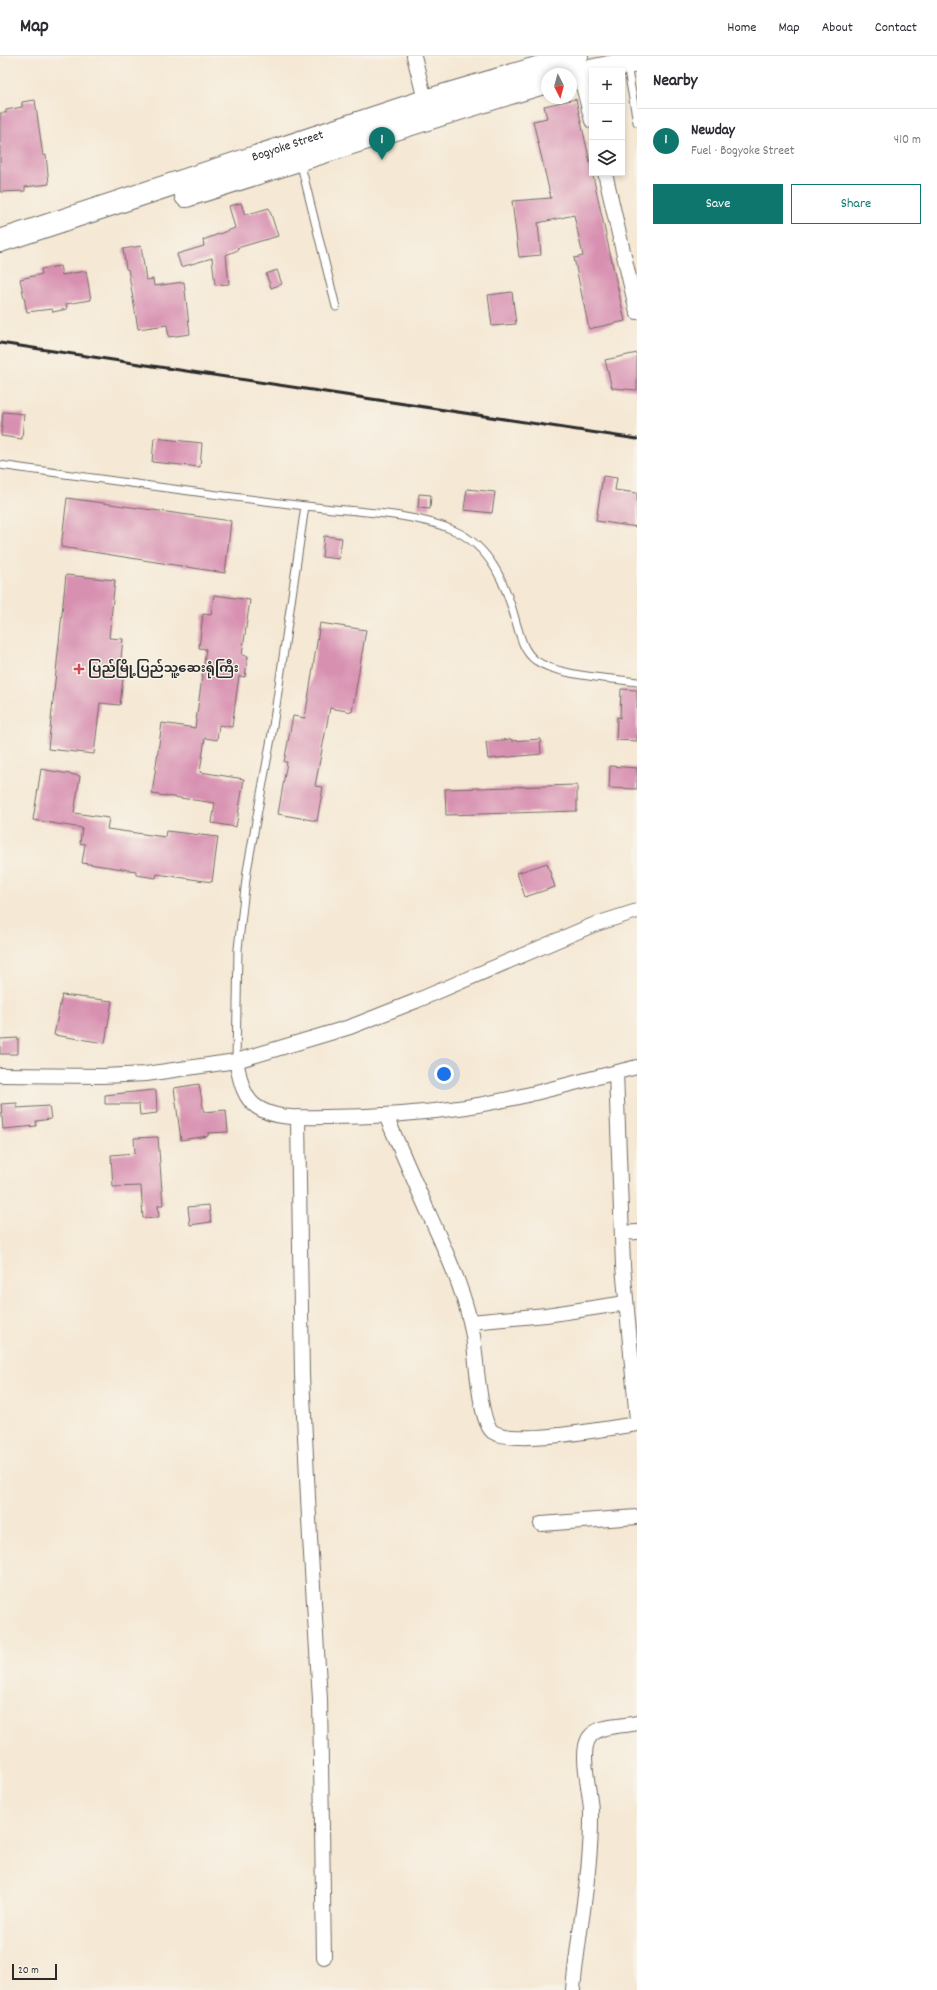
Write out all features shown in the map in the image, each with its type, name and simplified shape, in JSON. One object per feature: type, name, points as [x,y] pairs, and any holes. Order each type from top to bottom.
[{"type":"main road","name":"Bogyoke Street","points":[[555,68],[630,60]]},
{"type":"main road","name":"Bogyoke Street","points":[[0,241],[104,214],[541,71]]},
{"type":"main road","name":"Bogyoke Street","points":[[0,255],[104,214]]},
{"type":"street","points":[[414,56],[428,109]]},
{"type":"street","points":[[576,65],[589,110]]},
{"type":"street","points":[[606,176],[637,312]]},
{"type":"street","points":[[0,1074],[110,1076],[146,1074],[236,1061],[350,1027],[422,999],[593,925],[637,911]]},
{"type":"street","points":[[236,1061],[242,1086],[249,1098],[257,1106],[278,1115],[298,1117],[386,1116],[467,1107],[565,1086],[637,1067]]},
{"type":"street","points":[[616,1072],[626,1303],[637,1420]]},
{"type":"street","points":[[386,1116],[460,1289],[471,1322],[483,1411],[488,1427],[492,1432],[501,1436],[531,1437],[637,1424]]},
{"type":"street","points":[[298,1117],[302,1375],[320,1699],[324,1957]]},
{"type":"street","points":[[622,1233],[637,1232]]},
{"type":"street","points":[[471,1322],[546,1315],[626,1303]]},
{"type":"street","points":[[541,1524],[637,1517]]},
{"type":"street","points":[[572,1990],[576,1949],[589,1866],[591,1843],[591,1810],[585,1757],[586,1743],[596,1731],[637,1722]]},
{"type":"lane","points":[[630,60],[637,122]]},
{"type":"lane","points":[[297,152],[336,307]]},
{"type":"lane","points":[[0,465],[398,517],[430,522],[454,530],[479,547],[494,565],[506,589],[527,654],[544,666],[637,682]]},
{"type":"lane","points":[[236,1061],[238,949],[247,871],[272,733],[305,506]]},
{"type":"building","points":[[35,100],[43,156],[46,155],[49,184],[25,187],[25,191],[0,192],[0,113],[6,113],[6,110],[22,107],[22,102]]},
{"type":"building","points":[[553,104],[577,104],[589,158],[589,176],[593,176],[625,321],[589,329],[574,258],[583,256],[574,215],[538,223],[541,255],[519,257],[512,201],[551,198],[533,121],[547,118],[544,106]]},
{"type":"building","points":[[241,203],[245,215],[269,208],[278,236],[237,248],[238,250],[226,255],[229,284],[215,285],[212,258],[181,267],[177,254],[204,246],[203,240],[235,228],[229,206]]},
{"type":"building","points":[[141,246],[146,280],[153,279],[154,286],[184,282],[190,334],[169,337],[167,325],[138,329],[128,269],[126,269],[123,249]]},
{"type":"building","points":[[60,266],[62,275],[86,271],[91,300],[66,304],[67,309],[53,312],[52,309],[27,312],[20,279],[42,274],[41,269]]},
{"type":"building","points":[[277,270],[282,284],[271,288],[266,274]]},
{"type":"building","points":[[512,292],[516,324],[492,326],[488,295]]},
{"type":"building","points":[[637,353],[637,390],[612,388],[605,360]]},
{"type":"building","points":[[3,412],[24,414],[22,439],[1,436]]},
{"type":"building","points":[[154,438],[202,443],[200,467],[152,462]]},
{"type":"building","points":[[603,476],[617,478],[615,490],[637,493],[637,527],[596,521]]},
{"type":"building","points":[[467,489],[495,492],[492,513],[464,510]]},
{"type":"building","points":[[419,494],[431,495],[430,509],[418,508]]},
{"type":"building","points":[[67,498],[231,521],[225,573],[61,547]]},
{"type":"building","points":[[324,536],[342,538],[339,559],[322,557]]},
{"type":"building","points":[[66,575],[115,580],[109,638],[123,639],[119,677],[123,678],[120,705],[100,703],[94,754],[48,749]]},
{"type":"building","points":[[214,595],[250,600],[242,655],[248,656],[245,677],[239,676],[232,727],[219,725],[217,740],[205,738],[200,772],[244,779],[236,827],[212,823],[215,803],[152,794],[162,723],[195,728],[206,649],[199,648],[203,614],[211,615]]},
{"type":"building","points":[[320,623],[366,630],[352,712],[330,708],[315,786],[323,787],[317,821],[278,814],[287,762],[284,762],[293,716],[305,718]]},
{"type":"building","points":[[621,689],[637,690],[637,741],[616,740],[617,717],[620,718]]},
{"type":"building","points":[[511,739],[512,741],[540,739],[541,754],[488,759],[486,742]]},
{"type":"building","points":[[610,766],[637,768],[637,789],[609,788]]},
{"type":"building","points":[[41,769],[80,776],[74,813],[109,818],[107,829],[165,837],[166,831],[218,837],[212,882],[157,874],[156,878],[136,875],[136,871],[82,863],[85,844],[80,843],[82,828],[33,820]]},
{"type":"building","points":[[577,785],[577,811],[446,815],[445,789]]},
{"type":"building","points":[[547,863],[555,887],[525,897],[517,873]]},
{"type":"building","points":[[62,995],[112,1001],[105,1043],[54,1035]]},
{"type":"building","points":[[18,1038],[18,1054],[0,1054],[0,1039]]},
{"type":"building","points":[[199,1084],[204,1112],[226,1110],[228,1132],[208,1133],[208,1136],[181,1140],[174,1088]]},
{"type":"building","points":[[156,1091],[157,1113],[140,1115],[139,1104],[105,1104],[105,1095]]},
{"type":"building","points":[[17,1103],[17,1108],[49,1106],[51,1119],[36,1121],[36,1126],[3,1129],[1,1104]]},
{"type":"building","points":[[158,1137],[163,1205],[158,1205],[159,1217],[143,1218],[141,1186],[113,1187],[111,1155],[135,1153],[134,1138]]},
{"type":"building","points":[[209,1205],[211,1222],[190,1225],[188,1207]]},
{"type":"railway","points":[[0,343],[637,439]]},
{"type":"place","name":"Newday","points":[[382,160]]},
{"type":"place","name":"ပြည်မြို့ပြည်သူ့ဆေးရုံကြီး","points":[[79,669]]}]
